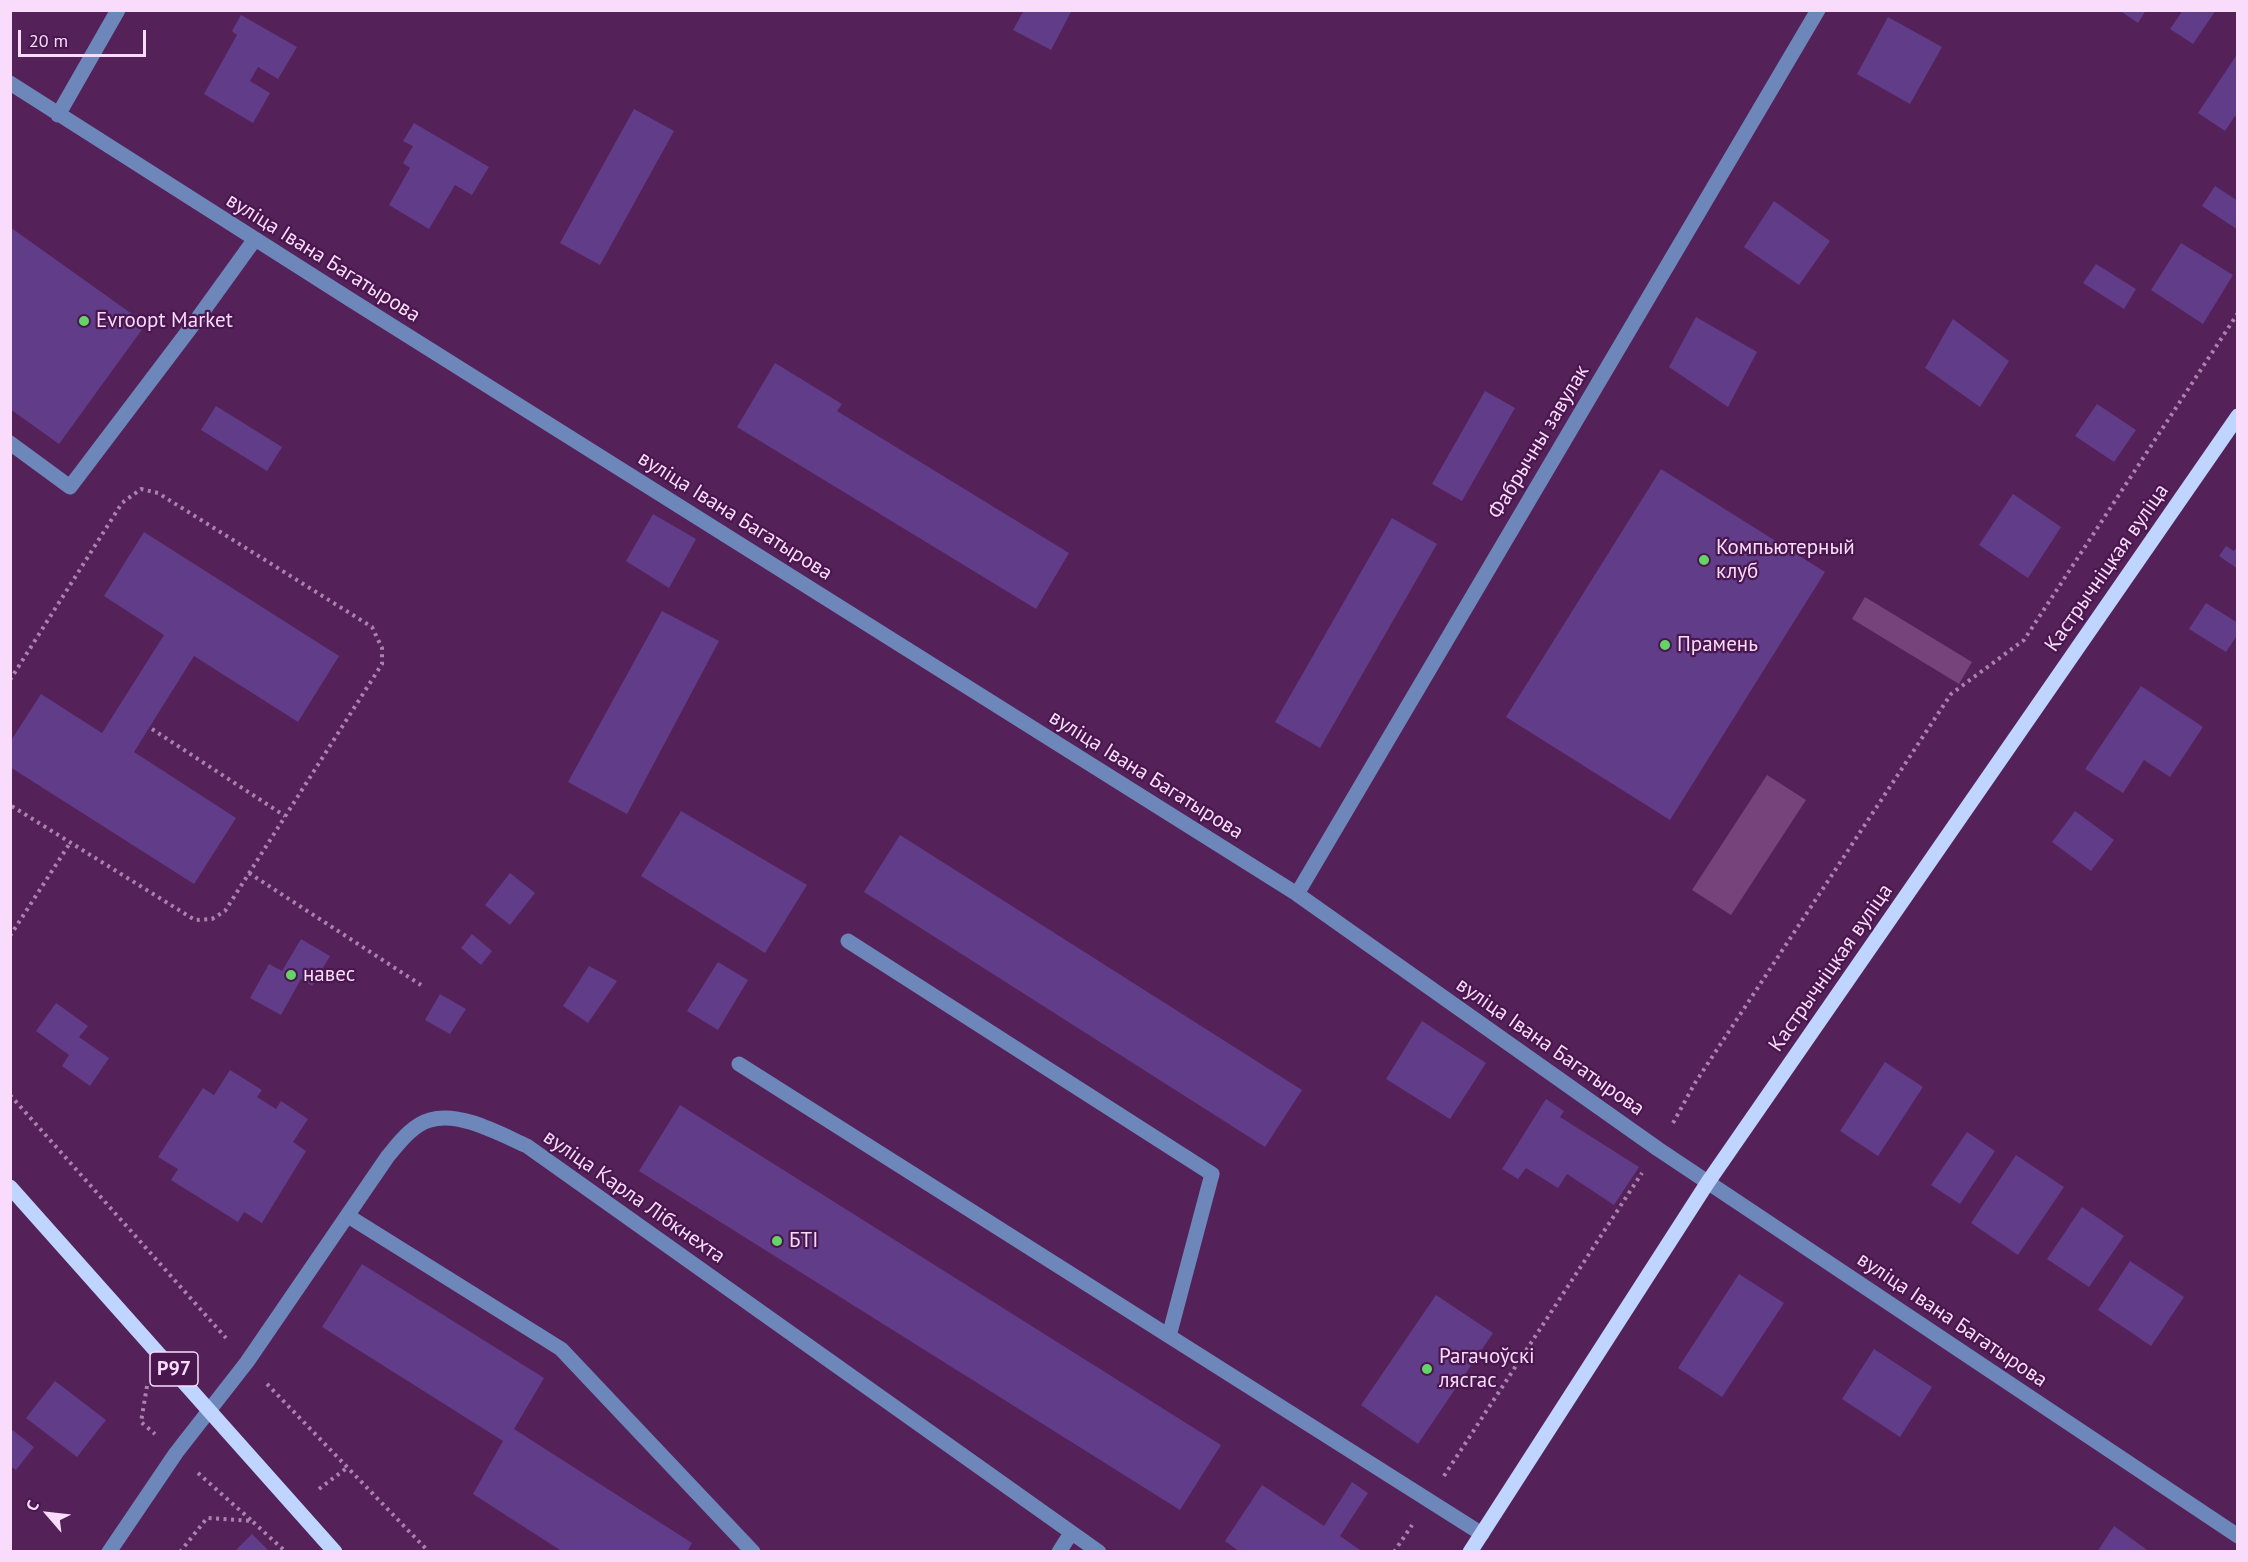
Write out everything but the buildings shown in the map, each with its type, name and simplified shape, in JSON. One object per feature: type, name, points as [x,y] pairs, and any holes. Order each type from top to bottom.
[{"type":"main road","name":"Кастрычніцкая вуліца","points":[[1470,1551],[1708,1182],[2238,416]]},
{"type":"main road","name":"Р97","points":[[10,1187],[335,1551]]},
{"type":"street","points":[[58,115],[118,10]]},
{"type":"street","name":"Фабрычны завулак","points":[[1297,894],[1818,10]]},
{"type":"street","name":"вуліца Івана Багатырова","points":[[10,82],[255,240],[1297,894],[1658,1149],[2238,1536]]},
{"type":"street","points":[[10,443],[70,487],[255,240]]},
{"type":"street","points":[[848,941],[1212,1174],[1169,1336]]},
{"type":"street","points":[[739,1064],[1482,1534]]},
{"type":"street","name":"вуліца Карла Лібкнехта","points":[[109,1551],[176,1453],[247,1362],[388,1156],[407,1134],[429,1120],[451,1118],[489,1129],[527,1146],[1099,1551]]},
{"type":"street","points":[[348,1216],[561,1349],[753,1551]]},
{"type":"street","points":[[1059,1551],[1071,1533]]},
{"type":"path","points":[[1394,1551],[1658,1149],[1695,1083],[1951,694],[2024,640],[2238,313]]},
{"type":"path","points":[[10,680],[122,503],[141,489],[158,493],[372,627],[382,648],[382,664],[225,910],[212,919],[195,920],[10,805]]},
{"type":"path","points":[[152,729],[285,816]]},
{"type":"path","points":[[10,936],[70,843]]},
{"type":"path","points":[[249,873],[421,985]]},
{"type":"path","points":[[10,1095],[247,1362],[429,1551]]},
{"type":"path","points":[[180,1551],[207,1518],[252,1521],[286,1551]]},
{"type":"shaded area","points":[[1865,597],[1972,662],[1959,684],[1852,619]]},
{"type":"shaded area","points":[[1767,775],[1806,800],[1731,915],[1692,890]]},
{"type":"place","name":"Evroopt Market","points":[[84,321]]},
{"type":"place","name":"Компьютерный клуб","points":[[1704,560]]},
{"type":"place","name":"Прамень","points":[[1665,645]]},
{"type":"place","name":"навес","points":[[291,975]]},
{"type":"place","name":"БТІ","points":[[777,1241]]},
{"type":"place","name":"Рагачоўскі лясгас","points":[[1427,1369]]}]
